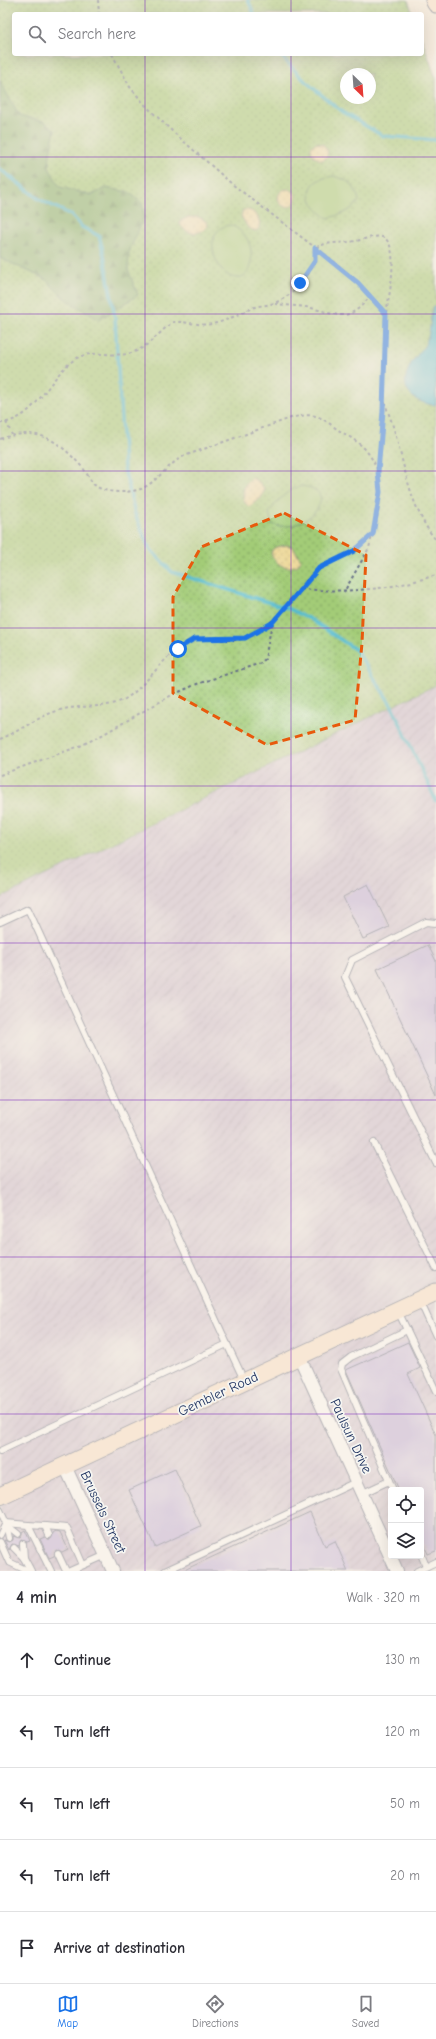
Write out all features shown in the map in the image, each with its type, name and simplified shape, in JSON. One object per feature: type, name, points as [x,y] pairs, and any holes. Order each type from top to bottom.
[{"type":"main road","points":[[434,0],[436,4]]},
{"type":"main road","name":"Gembler Road","points":[[0,1496],[436,1292]]},
{"type":"street","name":"Paulsun Drive","points":[[299,1356],[397,1571]]},
{"type":"street","name":"Brussels Street","points":[[65,1466],[113,1571]]},
{"type":"lane","points":[[0,922],[28,909],[245,1381]]},
{"type":"lane","points":[[436,923],[426,922],[352,960],[345,977],[436,1163]]},
{"type":"lane","points":[[374,1143],[436,1268]]},
{"type":"lane","points":[[420,1300],[436,1336]]},
{"type":"lane","points":[[398,1310],[436,1391]]},
{"type":"lane","points":[[392,1487],[341,1369],[342,1364],[351,1357],[407,1330]]},
{"type":"lane","points":[[0,1451],[227,1344]]},
{"type":"lane","points":[[361,1494],[389,1481]]},
{"type":"lane","points":[[165,1571],[356,1482]]},
{"type":"lane","points":[[0,1510],[7,1525],[9,1538]]},
{"type":"lane","points":[[7,1525],[66,1528],[84,1565]]},
{"type":"lane","points":[[7,1525],[18,1534]]},
{"type":"lane","points":[[0,1535],[7,1525]]},
{"type":"lane","points":[[28,1525],[51,1571]]},
{"type":"lane","points":[[45,1526],[49,1534]]},
{"type":"lane","points":[[0,1542],[9,1562],[29,1571]]},
{"type":"lane","points":[[23,1544],[24,1558],[29,1571]]},
{"type":"lane","points":[[14,1548],[24,1558]]},
{"type":"lane","points":[[58,1554],[66,1571]]},
{"type":"lane","points":[[70,1571],[106,1555]]},
{"type":"lane","points":[[423,1559],[426,1566]]},
{"type":"lane","points":[[417,1571],[436,1562]]},
{"type":"path","points":[[98,0],[99,12]]},
{"type":"path","points":[[113,56],[130,87],[146,106],[232,184],[352,278],[386,314]]},
{"type":"path","points":[[315,248],[320,245],[382,237],[388,241],[393,254],[386,314],[383,401],[378,472],[380,492],[373,534],[369,548],[344,592]]},
{"type":"path","points":[[273,304],[289,294],[311,270],[315,261],[315,248]]},
{"type":"path","points":[[0,423],[6,422],[28,411],[68,366],[78,358],[131,353],[142,348],[173,322],[213,324],[251,308],[273,304],[306,307],[340,316],[349,315],[357,310],[370,296]]},
{"type":"path","points":[[383,401],[392,421],[405,470],[421,518],[426,528],[436,540]]},
{"type":"path","points":[[0,438],[26,433],[44,435],[61,446],[83,468],[96,486],[110,492],[140,489],[151,482],[175,461],[184,456],[291,418],[304,415],[324,420],[357,440],[369,452],[378,472]]},
{"type":"path","points":[[6,422],[12,435]]},
{"type":"path","points":[[0,739],[36,719],[59,710],[120,701],[144,683],[178,649],[194,639],[239,639],[272,623],[319,568],[354,551],[373,534]]},
{"type":"path","points":[[301,589],[344,592],[382,589],[407,584],[436,575]]},
{"type":"path","points":[[0,775],[86,743],[170,696],[197,684],[261,663],[265,659],[272,623]]},
{"type":"highlighted area","points":[[284,513],[366,555],[362,643],[355,720],[267,745],[173,693],[173,597],[201,547]]},
{"type":"shaded area","points":[[436,685],[436,1571],[0,1571],[0,898]]},
{"type":"green space","points":[[0,0],[408,0],[412,12],[12,12],[12,56],[424,56],[424,45],[436,79],[436,685],[0,898]]},
{"type":"green space","points":[[0,81],[19,116],[44,122],[55,130],[50,153],[49,168],[60,187],[91,195],[106,188],[129,192],[142,203],[144,217],[129,252],[128,270],[138,295],[99,320],[63,297],[45,279],[0,258]]},
{"type":"green space","points":[[333,176],[347,181],[356,191],[359,201],[349,210],[328,218],[319,211],[310,196],[313,185],[317,181]]},
{"type":"green space","points":[[230,225],[244,235],[251,249],[251,261],[248,271],[245,275],[236,278],[228,275],[221,268],[215,258],[213,248],[214,237],[219,229]]},
{"type":"green space","points":[[301,486],[314,489],[320,495],[320,503],[315,511],[307,519],[296,524],[284,526],[272,524],[269,513],[272,509],[287,493]]},
{"type":"sand","points":[[315,143],[323,144],[328,151],[327,157],[323,160],[316,158],[311,150],[311,147]]},
{"type":"sand","points":[[287,189],[293,192],[296,198],[293,204],[287,207],[281,204],[278,198],[281,192]]},
{"type":"sand","points":[[243,210],[254,212],[258,218],[260,225],[259,229],[255,231],[248,228],[241,216]]},
{"type":"sand","points":[[188,217],[199,217],[207,222],[208,226],[197,233],[189,232],[180,224],[180,221]]},
{"type":"sand","points":[[252,478],[258,481],[265,489],[261,498],[249,507],[244,502],[243,491],[247,482]]},
{"type":"sand","points":[[287,545],[293,547],[301,560],[298,565],[289,567],[282,566],[271,554],[272,550],[276,547]]},
{"type":"water","points":[[436,305],[436,404],[434,405],[419,401],[409,393],[406,381],[410,366],[426,344],[433,307]]},
{"type":"building","points":[[368,884],[389,927],[363,939],[343,897]]},
{"type":"building","points":[[428,945],[436,961],[436,1095],[377,969]]},
{"type":"building","points":[[408,1342],[420,1368],[408,1374],[436,1435],[436,1551],[428,1554],[424,1545],[424,1487],[398,1487],[346,1370]]},
{"type":"building","points":[[175,1469],[201,1526],[155,1547],[129,1490]]},
{"type":"building","points":[[310,1512],[325,1546],[335,1541],[348,1571],[182,1571]]},
{"type":"building","points":[[25,1530],[30,1541],[27,1542],[21,1540],[19,1546],[12,1544],[9,1550],[4,1540],[9,1542],[13,1540],[13,1536],[20,1538],[22,1532]]},
{"type":"building","points":[[56,1531],[60,1532],[68,1549],[62,1552],[56,1550],[54,1556],[49,1558],[40,1539],[45,1537],[51,1539],[53,1533]]},
{"type":"waterway","points":[[248,0],[253,12]]},
{"type":"waterway","points":[[281,56],[305,81],[342,112],[383,136],[436,140]]},
{"type":"waterway","points":[[0,169],[39,199],[71,215],[82,227],[99,236],[104,255],[115,318],[124,468],[135,514],[149,548],[172,572],[287,608],[310,619],[356,650],[392,706],[436,801]]},
{"type":"route","points":[[178,649],[194,639],[245,638],[272,623],[319,568],[354,551],[364,544],[373,534],[380,492],[378,472],[383,411],[386,314],[383,308],[358,283],[315,248],[315,261],[311,270],[300,283]]}]
